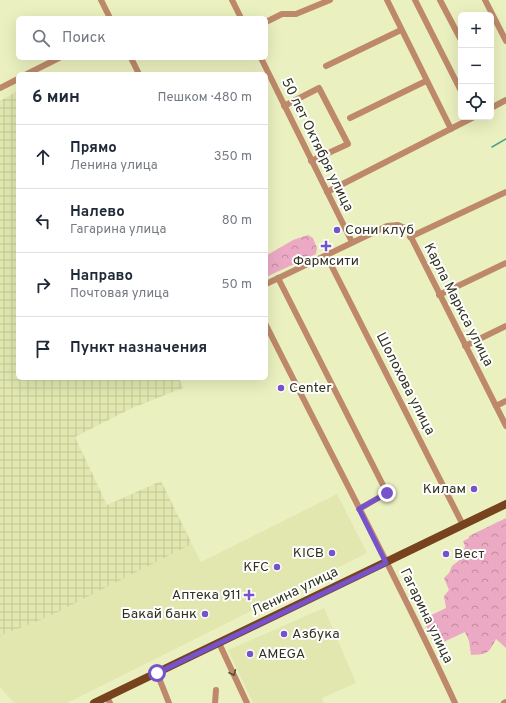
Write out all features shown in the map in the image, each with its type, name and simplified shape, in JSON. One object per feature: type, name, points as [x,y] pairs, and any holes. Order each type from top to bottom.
[{"type":"main road","name":"Ленина улица","points":[[94,703],[108,700],[157,673],[506,504]]},
{"type":"street","points":[[101,0],[109,16]]},
{"type":"street","points":[[232,0],[240,16]]},
{"type":"street","points":[[268,21],[282,14],[296,14],[330,0]]},
{"type":"street","points":[[387,0],[451,129]]},
{"type":"street","points":[[415,0],[458,85]]},
{"type":"street","points":[[440,0],[458,34]]},
{"type":"street","points":[[485,0],[506,41]]},
{"type":"street","points":[[326,66],[401,30]]},
{"type":"street","points":[[31,72],[55,60]]},
{"type":"street","points":[[132,60],[138,72]]},
{"type":"street","name":"50 лет Октября улица","points":[[262,60],[268,72]]},
{"type":"street","name":"50 лет Октября улица","points":[[268,73],[352,242]]},
{"type":"street","points":[[0,88],[16,80]]},
{"type":"street","points":[[350,118],[426,81]]},
{"type":"street","points":[[284,106],[319,88],[348,144],[311,162]]},
{"type":"street","points":[[494,106],[506,100]]},
{"type":"street","points":[[326,192],[468,120]]},
{"type":"street","points":[[410,237],[506,192]]},
{"type":"street","name":"Карла Маркса улица","points":[[352,242],[387,226],[398,224],[407,229],[506,426]]},
{"type":"street","points":[[268,283],[352,242]]},
{"type":"street","name":"Шолохова улица","points":[[326,255],[463,525]]},
{"type":"street","points":[[440,295],[506,263]]},
{"type":"street","points":[[278,278],[387,493],[359,509]]},
{"type":"street","points":[[465,346],[506,326]]},
{"type":"street","name":"Гагарина улица","points":[[268,329],[386,563],[398,582],[456,703]]},
{"type":"street","points":[[496,406],[506,401]]},
{"type":"street","points":[[219,643],[247,703]]},
{"type":"street","points":[[157,673],[169,703]]},
{"type":"street","points":[[215,703],[216,690]]},
{"type":"shaded area","points":[[16,92],[16,380],[180,380],[183,388],[132,408],[75,437],[107,505],[161,481],[192,544],[50,616],[0,636],[0,101]]},
{"type":"shaded area","points":[[337,494],[367,553],[67,703],[14,703],[0,687],[0,636],[50,616],[192,544],[201,562]]},
{"type":"shaded area","points":[[324,608],[356,683],[322,698],[324,703],[253,703],[228,650]]},
{"type":"green space","points":[[308,235],[313,238],[317,248],[316,254],[268,276],[268,254],[293,240]]},
{"type":"green space","points":[[506,518],[506,648],[496,639],[487,652],[471,655],[469,641],[465,632],[435,646],[423,619],[446,608],[444,596],[449,590],[444,578],[449,573],[452,566],[462,558],[465,546],[463,541],[469,538],[469,536]]},
{"type":"waterway","points":[[492,147],[506,139]]},
{"type":"place","name":"Сони клуб","points":[[337,230]]},
{"type":"place","name":"Фармсити","points":[[326,246]]},
{"type":"place","name":"Center","points":[[281,388]]},
{"type":"place","name":"Килам","points":[[474,489]]},
{"type":"place","name":"KICB","points":[[332,553]]},
{"type":"place","name":"Вест","points":[[446,554]]},
{"type":"place","name":"KFC","points":[[277,567]]},
{"type":"place","name":"Аптека 911","points":[[249,595]]},
{"type":"place","name":"Бакай банк","points":[[205,614]]},
{"type":"place","name":"Азбука","points":[[284,634]]},
{"type":"place","name":"AMEGA","points":[[250,654]]},
{"type":"route","points":[[157,673],[386,563],[359,509],[385,496],[387,493]]}]
